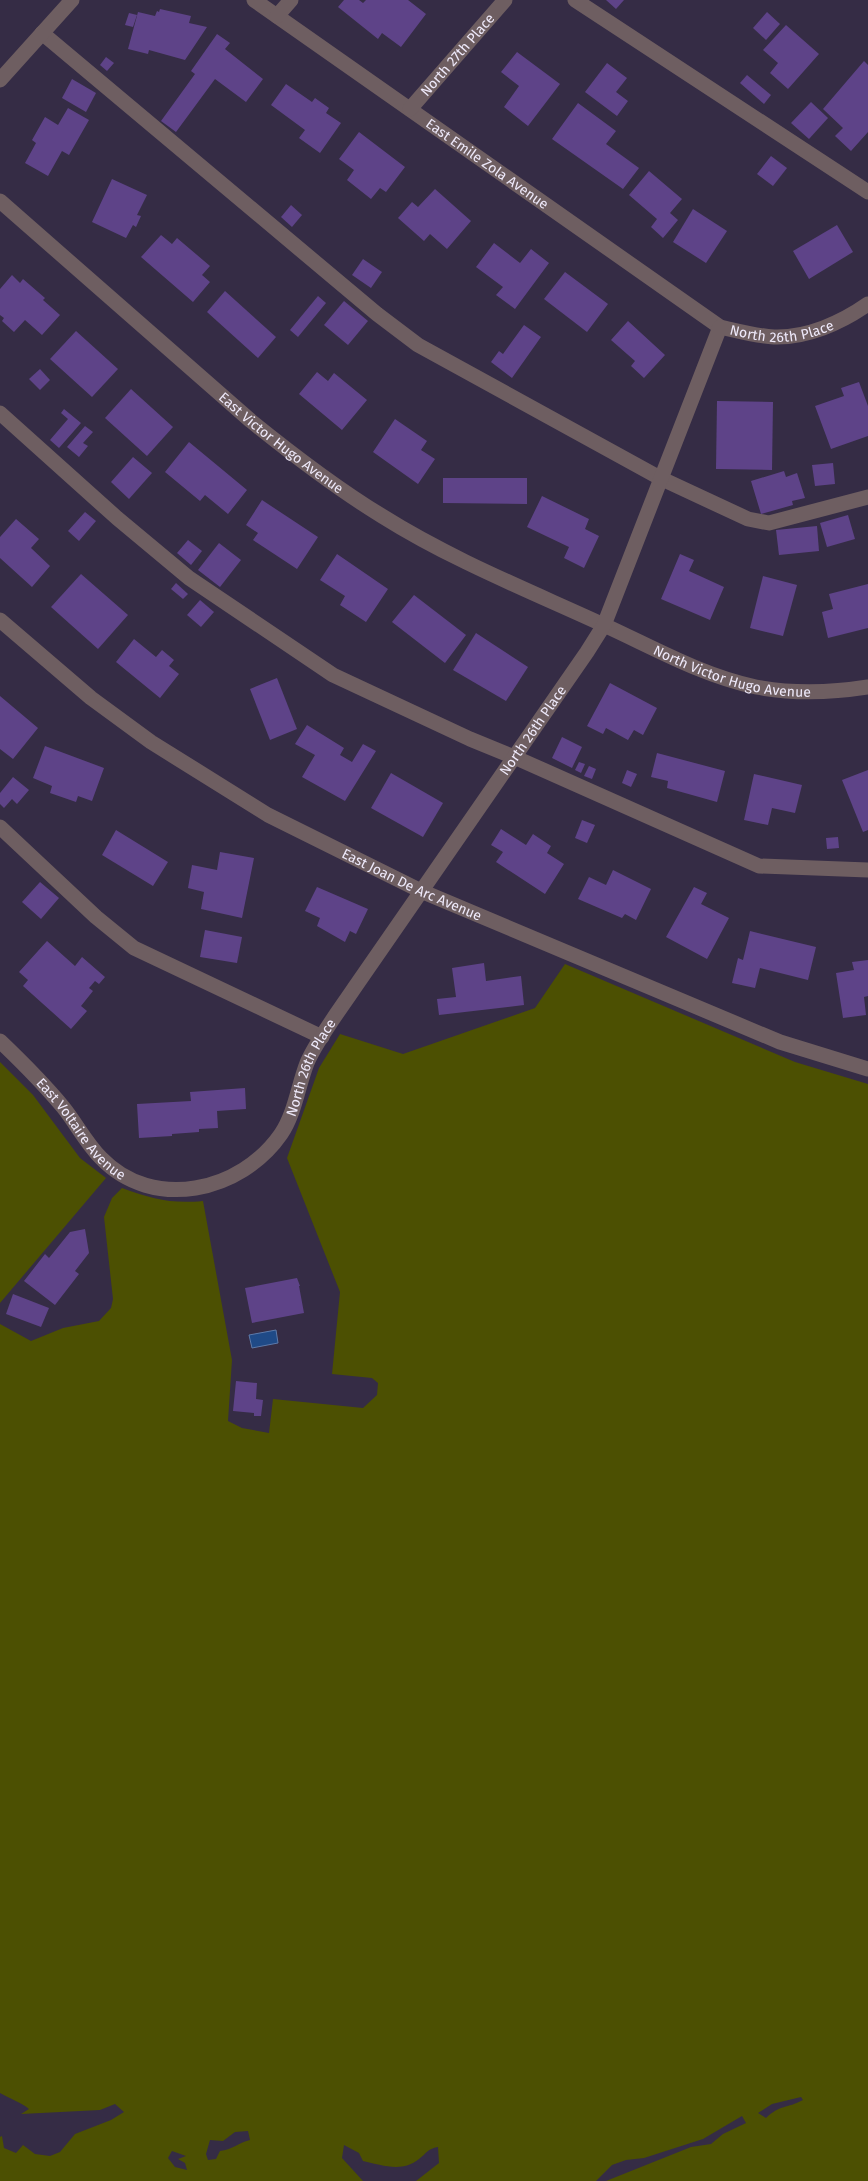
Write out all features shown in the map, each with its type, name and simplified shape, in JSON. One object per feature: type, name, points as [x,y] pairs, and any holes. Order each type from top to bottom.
[{"type":"street","points":[[0,80],[72,0]]},
{"type":"street","name":"East Emile Zola Avenue","points":[[254,0],[720,327]]},
{"type":"street","points":[[277,16],[292,0]]},
{"type":"street","name":"North 27th Place","points":[[410,109],[505,0]]},
{"type":"street","points":[[575,0],[868,192]]},
{"type":"street","points":[[42,33],[397,330],[418,345],[660,478],[748,520],[769,523],[868,497]]},
{"type":"street","name":"East Victor Hugo Avenue","points":[[0,201],[251,421],[332,482],[383,517],[426,541],[498,578],[604,625]]},
{"type":"street","name":"North 26th Place","points":[[176,1190],[216,1184],[256,1162],[281,1133],[290,1115],[307,1062],[322,1037],[587,652],[604,625],[620,587],[660,478],[720,327],[774,337],[801,334],[828,326],[868,304]]},
{"type":"street","points":[[0,413],[117,518],[190,578],[333,674],[470,739],[514,756],[759,866],[868,870]]},
{"type":"street","name":"East Joan De Arc Avenue","points":[[0,620],[92,698],[151,742],[268,815],[421,891],[780,1042],[868,1069]]},
{"type":"street","name":"North Victor Hugo Avenue","points":[[604,625],[678,660],[724,678],[756,687],[795,692],[822,692],[868,687]]},
{"type":"street","points":[[0,827],[43,865],[96,917],[134,948],[322,1037]]},
{"type":"street","name":"East Voltaire Avenue","points":[[0,1041],[25,1064],[63,1107],[100,1158],[120,1174],[142,1186],[176,1190]]},
{"type":"shaded area","points":[[565,964],[795,1062],[868,1084],[868,2181],[606,2181],[691,2147],[711,2144],[723,2134],[746,2123],[742,2116],[703,2139],[644,2158],[626,2160],[612,2165],[596,2181],[416,2181],[439,2163],[438,2147],[429,2150],[419,2159],[406,2166],[392,2167],[363,2161],[359,2153],[344,2145],[342,2158],[363,2181],[0,2181],[0,2137],[2,2136],[4,2148],[16,2153],[23,2145],[35,2154],[50,2156],[60,2152],[75,2134],[111,2120],[124,2112],[115,2104],[100,2110],[21,2114],[29,2109],[0,2093],[0,1324],[31,1341],[63,1328],[99,1321],[111,1308],[113,1299],[104,1217],[112,1198],[122,1188],[162,1200],[181,1202],[203,1201],[232,1360],[228,1421],[242,1428],[269,1433],[273,1399],[363,1408],[377,1395],[378,1383],[372,1378],[332,1374],[340,1292],[287,1158],[319,1068],[340,1034],[403,1054],[535,1008]],"holes":[[[801,2097],[803,2100],[780,2109],[766,2118],[758,2113],[772,2104]],[[248,2131],[250,2140],[220,2151],[216,2159],[208,2160],[206,2154],[210,2140],[223,2141],[235,2132]],[[172,2151],[186,2156],[178,2159],[185,2163],[187,2170],[175,2167],[168,2158]]]},
{"type":"shaded area","points":[[0,1062],[33,1095],[80,1158],[106,1178],[0,1303]]},
{"type":"water","points":[[276,1330],[278,1343],[252,1348],[249,1335]]},
{"type":"building","points":[[344,0],[359,0],[363,3],[366,0],[408,0],[426,14],[401,47],[382,33],[378,39],[338,7]]},
{"type":"building","points":[[606,0],[624,0],[616,9]]},
{"type":"building","points":[[160,9],[191,16],[189,23],[207,27],[185,60],[149,50],[148,54],[128,49],[138,12],[155,16]]},
{"type":"building","points":[[767,12],[780,24],[766,40],[753,28]]},
{"type":"building","points":[[129,13],[137,15],[133,27],[125,25]]},
{"type":"building","points":[[786,25],[819,54],[788,89],[770,73],[778,63],[763,50]]},
{"type":"building","points":[[217,34],[230,43],[225,49],[263,79],[246,102],[215,79],[176,132],[161,121],[195,74],[191,71]]},
{"type":"building","points":[[517,52],[560,84],[528,126],[504,107],[519,86],[501,72]]},
{"type":"building","points":[[106,57],[114,63],[107,71],[100,65]]},
{"type":"building","points":[[864,61],[868,65],[868,132],[851,151],[835,136],[843,128],[823,109]]},
{"type":"building","points":[[607,63],[627,78],[616,92],[628,101],[617,116],[585,92]]},
{"type":"building","points":[[747,75],[771,95],[764,104],[740,83]]},
{"type":"building","points":[[72,79],[96,93],[86,112],[62,98]]},
{"type":"building","points":[[286,84],[312,102],[315,98],[329,108],[326,113],[341,123],[320,153],[299,138],[305,130],[271,105]]},
{"type":"building","points":[[811,102],[828,118],[809,139],[791,123]]},
{"type":"building","points":[[578,103],[616,131],[606,144],[639,168],[623,189],[552,139]]},
{"type":"building","points":[[68,108],[89,120],[69,155],[62,151],[48,176],[25,163],[36,143],[32,140],[45,117],[58,125]]},
{"type":"building","points":[[359,132],[405,167],[386,192],[380,188],[371,199],[347,180],[354,170],[339,159]]},
{"type":"building","points":[[771,156],[787,168],[773,186],[757,174]]},
{"type":"building","points":[[649,171],[682,199],[670,213],[678,220],[663,238],[651,227],[657,219],[629,195]]},
{"type":"building","points":[[112,179],[147,195],[137,215],[141,216],[136,227],[133,225],[126,238],[92,222]]},
{"type":"building","points":[[435,189],[471,221],[447,249],[430,234],[424,241],[398,218],[412,202],[418,207]]},
{"type":"building","points":[[291,205],[302,215],[292,227],[281,217]]},
{"type":"building","points":[[693,209],[727,231],[706,263],[673,242]]},
{"type":"building","points":[[837,225],[853,252],[809,279],[793,251]]},
{"type":"building","points":[[161,235],[172,244],[177,238],[210,266],[202,275],[210,282],[193,302],[141,257]]},
{"type":"building","points":[[494,243],[520,263],[531,249],[549,263],[515,309],[496,295],[503,287],[476,267]]},
{"type":"building","points":[[363,259],[382,272],[371,288],[352,275]]},
{"type":"building","points":[[565,272],[608,304],[587,332],[544,299]]},
{"type":"building","points":[[12,275],[20,283],[23,279],[45,298],[43,300],[60,315],[42,335],[25,320],[14,332],[2,321],[4,318],[0,315],[0,289]]},
{"type":"building","points":[[225,291],[276,337],[258,358],[207,312]]},
{"type":"building","points":[[318,296],[326,303],[298,337],[290,330]]},
{"type":"building","points":[[344,301],[368,321],[348,345],[324,325]]},
{"type":"building","points":[[628,321],[665,355],[644,378],[631,366],[635,361],[611,340]]},
{"type":"building","points":[[524,325],[541,337],[512,378],[491,362],[499,351],[503,354]]},
{"type":"building","points":[[76,331],[118,369],[92,397],[50,359]]},
{"type":"building","points":[[40,369],[50,380],[40,390],[29,379]]},
{"type":"building","points":[[317,372],[328,381],[334,373],[367,400],[342,430],[299,394]]},
{"type":"building","points":[[859,382],[868,406],[868,436],[831,449],[815,406],[844,396],[841,388]]},
{"type":"building","points":[[131,389],[173,427],[147,456],[105,418]]},
{"type":"building","points":[[717,401],[773,402],[772,470],[716,469]]},
{"type":"building","points":[[64,409],[81,423],[59,448],[50,440],[68,419],[61,413]]},
{"type":"building","points":[[395,419],[427,441],[421,450],[435,459],[418,484],[373,452]]},
{"type":"building","points":[[85,426],[93,432],[83,443],[88,446],[79,457],[67,447]]},
{"type":"building","points":[[189,442],[247,490],[228,514],[205,495],[200,501],[165,472]]},
{"type":"building","points":[[133,457],[152,473],[129,499],[111,482]]},
{"type":"building","points":[[833,463],[835,484],[815,486],[812,465]]},
{"type":"building","points":[[784,471],[786,477],[797,473],[805,498],[792,501],[793,505],[761,514],[751,481]]},
{"type":"building","points":[[443,478],[527,478],[527,504],[443,503]]},
{"type":"building","points":[[542,496],[589,519],[585,529],[599,536],[584,568],[564,558],[569,547],[527,527]]},
{"type":"building","points":[[262,500],[318,537],[297,569],[253,540],[258,533],[246,525]]},
{"type":"building","points":[[85,512],[96,521],[79,541],[68,531]]},
{"type":"building","points":[[848,515],[855,539],[827,547],[820,523]]},
{"type":"building","points":[[16,519],[39,539],[31,548],[50,566],[32,587],[0,558],[0,537]]},
{"type":"building","points":[[817,526],[819,551],[779,555],[776,530]]},
{"type":"building","points":[[188,540],[202,551],[191,565],[177,553]]},
{"type":"building","points":[[219,543],[241,560],[220,587],[198,570]]},
{"type":"building","points":[[337,554],[388,589],[366,622],[340,605],[345,596],[320,580]]},
{"type":"building","points":[[680,554],[694,560],[689,571],[724,587],[710,620],[661,599]]},
{"type":"building","points":[[81,574],[128,615],[98,649],[51,607]]},
{"type":"building","points":[[763,576],[797,585],[783,636],[750,628]]},
{"type":"building","points":[[176,583],[188,594],[183,599],[171,589]]},
{"type":"building","points":[[868,584],[868,628],[828,638],[822,612],[833,609],[829,594]]},
{"type":"building","points":[[414,595],[466,635],[445,663],[392,622]]},
{"type":"building","points":[[200,600],[214,612],[201,627],[187,615]]},
{"type":"building","points":[[476,633],[528,667],[506,701],[453,670]]},
{"type":"building","points":[[134,639],[156,657],[162,650],[174,660],[169,666],[179,674],[160,698],[116,662]]},
{"type":"building","points":[[277,678],[297,729],[270,740],[250,689]]},
{"type":"building","points":[[610,683],[657,708],[643,735],[634,730],[628,740],[606,728],[603,734],[587,726]]},
{"type":"building","points":[[0,696],[38,728],[13,759],[0,749]]},
{"type":"building","points":[[307,725],[344,748],[340,755],[352,762],[363,744],[376,751],[345,801],[302,777],[315,755],[295,744]]},
{"type":"building","points":[[562,737],[582,747],[572,768],[552,758]]},
{"type":"building","points":[[45,746],[104,768],[92,801],[78,796],[76,802],[50,793],[52,786],[33,778]]},
{"type":"building","points":[[657,753],[725,771],[717,802],[667,788],[668,781],[651,777]]},
{"type":"building","points":[[579,762],[585,764],[581,773],[575,770]]},
{"type":"building","points":[[589,766],[596,769],[592,779],[584,776]]},
{"type":"building","points":[[627,770],[637,774],[631,787],[622,783]]},
{"type":"building","points":[[868,770],[868,830],[863,832],[842,780]]},
{"type":"building","points":[[391,773],[443,803],[423,837],[371,808]]},
{"type":"building","points":[[754,774],[802,785],[795,813],[772,808],[768,825],[744,820]]},
{"type":"building","points":[[13,777],[29,790],[17,804],[12,799],[4,808],[0,804],[0,793]]},
{"type":"building","points":[[582,820],[595,825],[587,843],[575,838]]},
{"type":"building","points":[[501,829],[526,845],[533,834],[551,846],[547,853],[564,864],[545,894],[496,862],[503,852],[491,845]]},
{"type":"building","points":[[116,830],[168,862],[153,886],[102,855]]},
{"type":"building","points":[[838,837],[839,848],[827,849],[826,838]]},
{"type":"building","points":[[220,852],[254,858],[242,918],[201,909],[204,892],[188,888],[192,865],[217,870]]},
{"type":"building","points":[[613,870],[651,889],[636,920],[625,914],[622,918],[578,899],[589,877],[606,885]]},
{"type":"building","points":[[40,882],[59,898],[41,919],[22,902]]},
{"type":"building","points":[[317,887],[368,909],[356,934],[350,931],[345,942],[317,926],[320,918],[305,911]]},
{"type":"building","points":[[694,887],[707,893],[701,904],[729,918],[707,959],[666,937]]},
{"type":"building","points":[[205,930],[242,937],[237,963],[200,957]]},
{"type":"building","points":[[750,931],[816,947],[808,980],[760,968],[755,988],[732,983],[738,958],[743,960]]},
{"type":"building","points":[[47,941],[75,966],[82,957],[105,977],[99,984],[95,981],[89,988],[93,991],[81,1006],[87,1011],[71,1029],[23,986],[28,980],[19,972]]},
{"type":"building","points":[[868,960],[868,996],[864,997],[866,1015],[843,1018],[836,973],[854,970],[852,962]]},
{"type":"building","points":[[484,963],[486,981],[521,976],[524,1005],[439,1015],[437,999],[456,997],[452,968]]},
{"type":"building","points":[[245,1088],[246,1109],[217,1111],[218,1128],[199,1129],[199,1132],[172,1134],[172,1136],[139,1138],[137,1104],[191,1101],[190,1092]]},
{"type":"building","points":[[85,1229],[89,1253],[75,1271],[79,1274],[55,1305],[24,1281],[45,1254],[49,1258],[70,1232]]},
{"type":"building","points":[[297,1278],[304,1313],[252,1323],[245,1288]]},
{"type":"building","points":[[13,1294],[49,1308],[41,1327],[6,1314]]},
{"type":"building","points":[[236,1381],[257,1383],[256,1399],[263,1400],[261,1416],[254,1416],[254,1413],[233,1411]]}]
